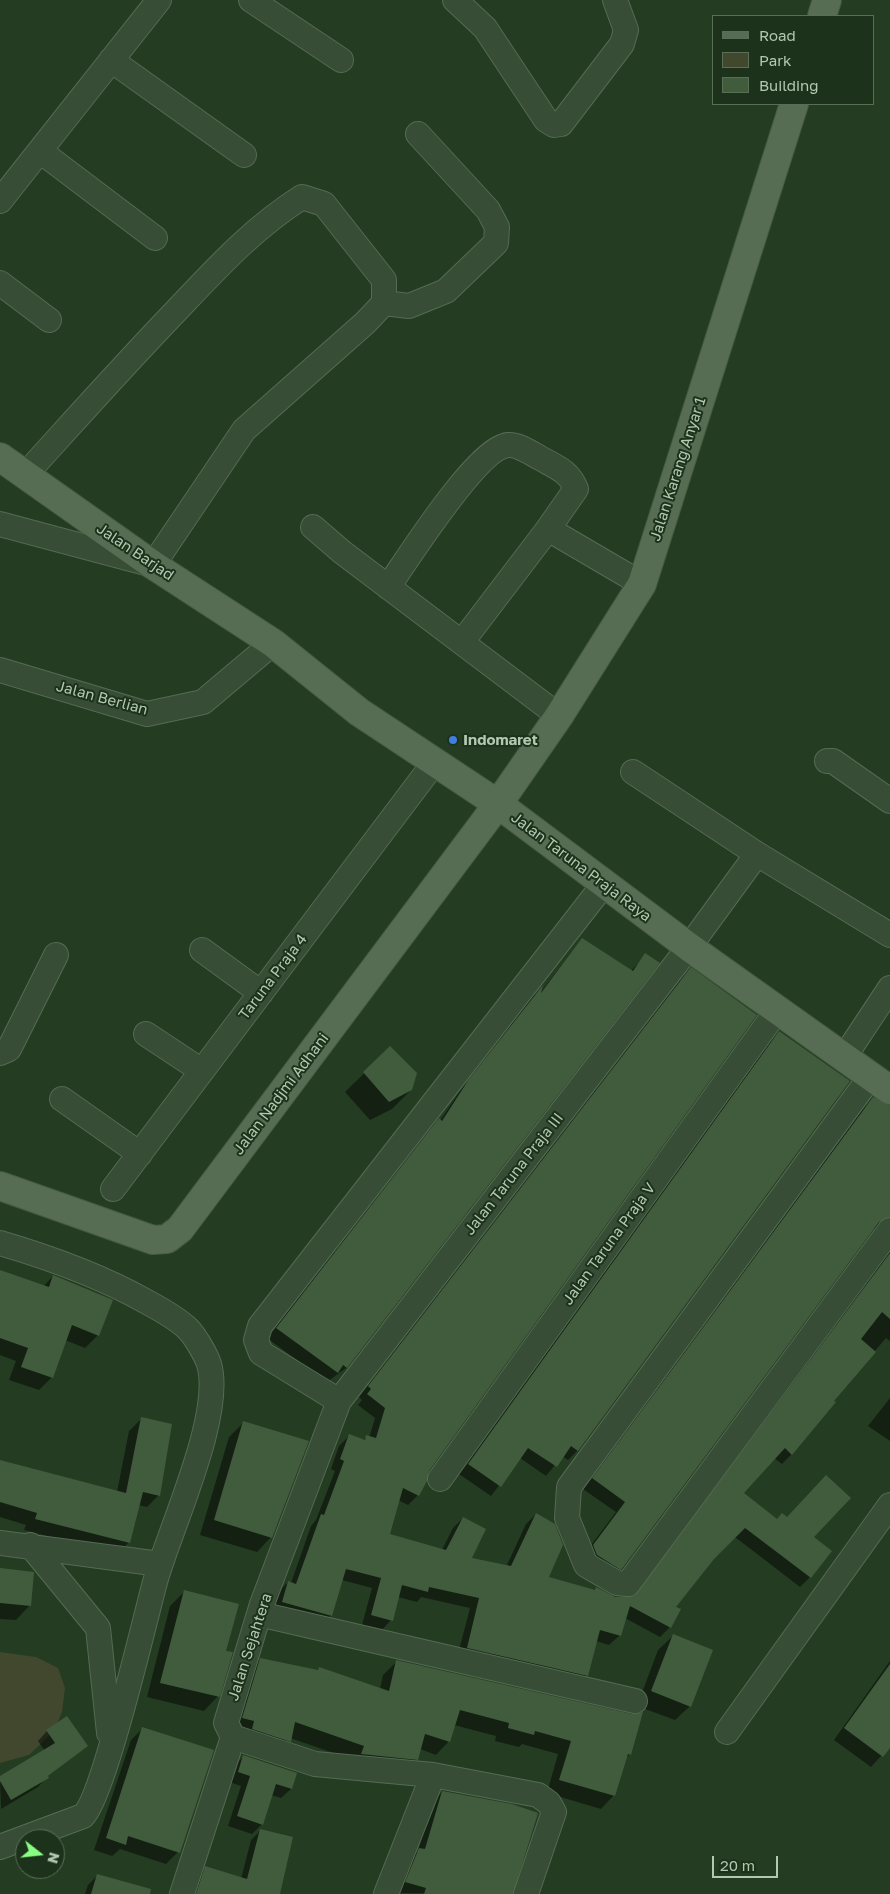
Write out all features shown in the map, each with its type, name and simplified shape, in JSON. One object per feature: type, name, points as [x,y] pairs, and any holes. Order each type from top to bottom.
[{"type":"main road","points":[[822,15],[827,0]]},
{"type":"main road","name":"Jalan Karang Anyar 1","points":[[498,804],[559,716],[642,584],[794,105]]},
{"type":"main road","name":"Jalan Barjad","points":[[0,457],[153,565],[273,643]]},
{"type":"main road","name":"Jalan Taruna Praja Raya","points":[[273,643],[359,712],[498,804],[689,947],[845,1056],[880,1083]]},
{"type":"main road","name":"Jalan Nadjmi Adhani","points":[[0,1186],[153,1240],[167,1239],[180,1229],[498,804]]},
{"type":"street","points":[[0,201],[158,0]]},
{"type":"street","points":[[251,0],[341,60]]},
{"type":"street","points":[[455,0],[485,28],[546,120],[554,124],[561,124],[622,44],[626,30],[615,0]]},
{"type":"street","points":[[111,60],[244,155]]},
{"type":"street","points":[[384,303],[409,306],[446,291],[496,243],[497,227],[488,210],[418,134]]},
{"type":"street","points":[[40,150],[155,238]]},
{"type":"street","points":[[0,524],[153,565],[244,430],[358,330],[384,303],[384,280],[324,204],[302,198],[275,215],[234,250],[24,475]]},
{"type":"street","points":[[0,283],[49,320]]},
{"type":"street","points":[[388,588],[456,489],[495,451],[508,445],[519,447],[571,476],[576,489],[462,642]]},
{"type":"street","points":[[313,527],[388,588],[559,716]]},
{"type":"street","points":[[548,529],[642,584]]},
{"type":"street","name":"Jalan Berlian","points":[[0,670],[147,714],[203,702],[273,643]]},
{"type":"street","points":[[827,761],[833,761],[890,801]]},
{"type":"street","name":"Taruna Praja 4","points":[[113,1190],[434,763]]},
{"type":"street","points":[[633,772],[757,854],[890,935]]},
{"type":"street","name":"Jalan Taruna Praja III","points":[[339,1401],[689,947],[757,854]]},
{"type":"street","points":[[339,1401],[261,1352],[256,1340],[260,1326],[604,884]]},
{"type":"street","points":[[202,950],[261,994]]},
{"type":"street","points":[[0,1053],[8,1049],[56,955]]},
{"type":"street","points":[[845,1056],[890,988]]},
{"type":"street","name":"Jalan Taruna Praja V","points":[[440,1479],[778,1009]]},
{"type":"street","points":[[146,1034],[202,1072]]},
{"type":"street","points":[[880,1083],[569,1487],[567,1518],[586,1565],[617,1583],[628,1584],[890,1230]]},
{"type":"street","points":[[62,1099],[140,1154]]},
{"type":"street","points":[[0,1243],[40,1255],[117,1285],[161,1309],[188,1329],[209,1364],[212,1399],[203,1439],[160,1564],[110,1748],[91,1806],[86,1813],[0,1847]]},
{"type":"street","name":"Jalan Sejahtera","points":[[182,1894],[233,1737],[226,1723],[259,1614],[339,1401]]},
{"type":"street","points":[[727,1732],[890,1505]]},
{"type":"street","points":[[0,1543],[30,1545],[160,1564]]},
{"type":"street","points":[[30,1545],[98,1628],[110,1748]]},
{"type":"street","points":[[259,1614],[635,1701]]},
{"type":"street","points":[[233,1737],[315,1764],[432,1775],[538,1794],[549,1803],[554,1812],[526,1894]]},
{"type":"street","points":[[386,1894],[432,1775]]},
{"type":"green space","points":[[0,1652],[36,1657],[58,1668],[65,1688],[62,1712],[54,1731],[29,1755],[0,1763]]},
{"type":"building","points":[[582,938],[633,971],[645,953],[660,963],[347,1368],[343,1365],[338,1373],[276,1328],[439,1118],[442,1121],[469,1079],[543,985],[541,993]]},
{"type":"building","points":[[691,967],[757,1015],[429,1471],[427,1481],[419,1496],[403,1488],[390,1534],[446,1550],[463,1517],[486,1529],[472,1558],[511,1566],[536,1513],[555,1524],[563,1545],[549,1577],[595,1590],[596,1587],[615,1597],[634,1596],[890,1253],[890,1319],[882,1312],[861,1339],[876,1352],[834,1401],[836,1402],[792,1455],[785,1448],[744,1493],[777,1519],[782,1513],[787,1517],[826,1475],[851,1498],[814,1537],[832,1551],[811,1578],[745,1528],[714,1559],[676,1607],[681,1609],[671,1628],[630,1606],[621,1636],[600,1630],[588,1676],[467,1648],[479,1598],[429,1587],[428,1592],[402,1585],[393,1621],[371,1615],[381,1578],[346,1569],[332,1616],[282,1602],[288,1581],[296,1584],[321,1514],[324,1515],[344,1461],[340,1459],[349,1434],[365,1440],[366,1435],[376,1438],[385,1408],[367,1394],[371,1389],[368,1386]]},
{"type":"building","points":[[779,1031],[850,1081],[578,1451],[571,1446],[557,1467],[528,1448],[501,1487],[468,1464]]},
{"type":"building","points":[[390,1046],[417,1073],[412,1090],[389,1102],[363,1072]]},
{"type":"building","points":[[873,1097],[890,1105],[890,1217],[879,1222],[621,1570],[597,1555],[593,1545],[625,1502],[592,1478]]},
{"type":"building","points":[[0,1270],[49,1287],[53,1275],[113,1300],[99,1336],[72,1325],[53,1378],[21,1367],[28,1348],[0,1338]]},
{"type":"building","points":[[141,1417],[172,1424],[160,1496],[143,1492],[130,1543],[35,1519],[37,1513],[0,1502],[0,1460],[126,1493]]},
{"type":"building","points":[[243,1421],[309,1441],[272,1538],[214,1520]]},
{"type":"building","points":[[0,1568],[34,1572],[31,1606],[0,1603]]},
{"type":"building","points":[[184,1590],[239,1604],[226,1651],[233,1652],[220,1697],[160,1683]]},
{"type":"building","points":[[673,1634],[713,1650],[691,1707],[651,1691]]},
{"type":"building","points":[[260,1658],[318,1670],[319,1667],[389,1691],[396,1660],[632,1714],[643,1712],[631,1755],[628,1754],[615,1796],[559,1780],[571,1741],[535,1731],[534,1735],[508,1728],[509,1723],[460,1710],[450,1742],[425,1734],[418,1760],[361,1754],[364,1746],[295,1722],[291,1742],[252,1729],[254,1721],[242,1718]]},
{"type":"building","points":[[890,1664],[890,1748],[883,1757],[844,1728]]},
{"type":"building","points":[[67,1716],[88,1746],[48,1776],[49,1778],[11,1800],[0,1781],[0,1776],[55,1743],[46,1730]]},
{"type":"building","points":[[142,1727],[214,1750],[180,1853],[128,1836],[126,1845],[106,1838]]},
{"type":"building","points":[[243,1755],[297,1773],[292,1789],[276,1784],[263,1825],[237,1816],[250,1776],[238,1772]]},
{"type":"building","points":[[442,1791],[512,1804],[538,1813],[513,1894],[424,1894],[426,1888],[405,1882],[419,1848],[425,1849]]},
{"type":"building","points":[[260,1829],[293,1837],[280,1894],[196,1894],[205,1866],[247,1879]]},
{"type":"building","points":[[97,1874],[151,1889],[150,1894],[91,1894]]},
{"type":"place","name":"Indomaret","points":[[453,740]]}]
